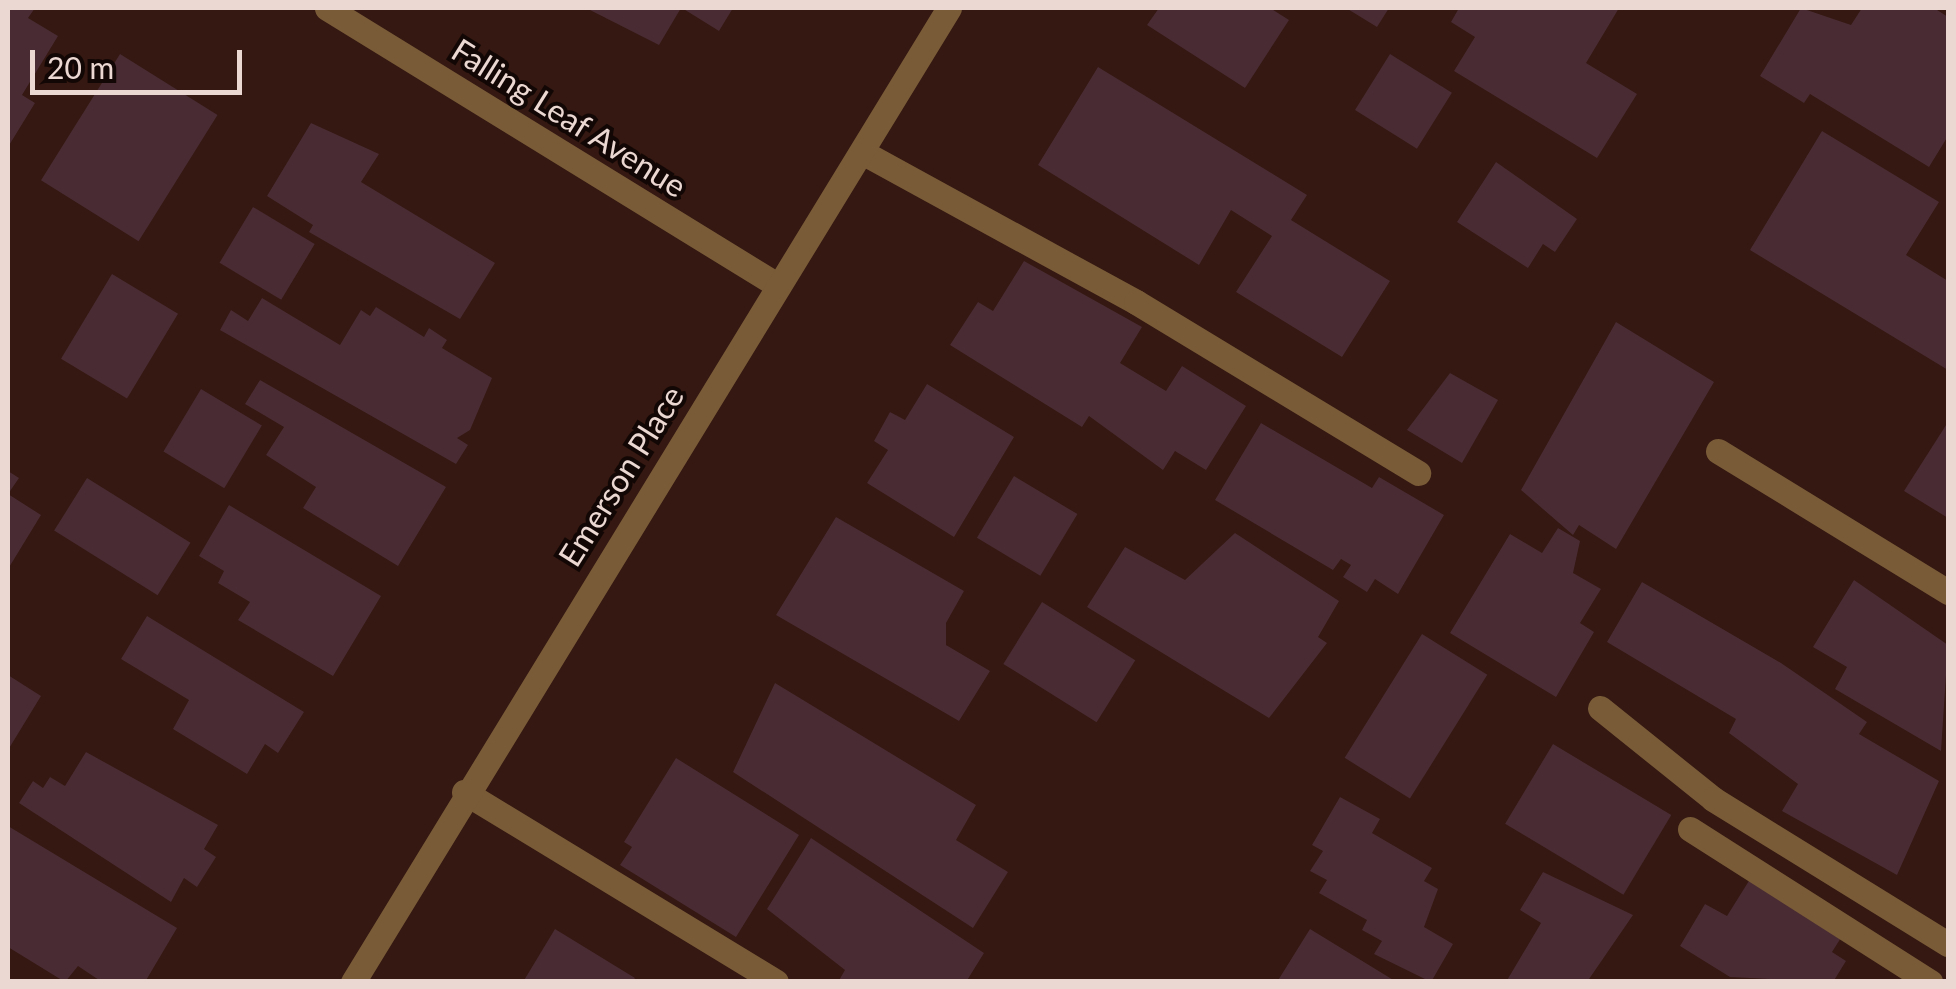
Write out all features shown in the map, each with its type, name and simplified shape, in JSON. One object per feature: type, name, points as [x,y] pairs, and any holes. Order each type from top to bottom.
[{"type":"street","name":"Falling Leaf Avenue","points":[[327,8],[778,284]]},
{"type":"street","name":"Emerson Place","points":[[354,982],[464,792],[949,8]]},
{"type":"street","points":[[862,152],[1136,302],[1418,473]]},
{"type":"street","points":[[1718,450],[1948,592]]},
{"type":"street","points":[[1600,708],[1712,799],[1948,944]]},
{"type":"street","points":[[464,792],[776,982]]},
{"type":"street","points":[[1690,829],[1930,982]]},
{"type":"building","points":[[8,8],[35,8],[28,18],[58,36],[22,95],[35,103],[8,147]]},
{"type":"building","points":[[586,8],[681,8],[659,45]]},
{"type":"building","points":[[682,8],[733,8],[719,31]]},
{"type":"building","points":[[1159,8],[1270,8],[1289,20],[1245,88],[1147,25]]},
{"type":"building","points":[[1346,8],[1389,8],[1377,27]]},
{"type":"building","points":[[1459,8],[1619,8],[1586,63],[1637,94],[1597,158],[1454,71],[1475,37],[1451,22]]},
{"type":"building","points":[[1801,8],[1851,25],[1862,8],[1934,8],[1948,17],[1948,136],[1929,167],[1810,94],[1804,103],[1760,76]]},
{"type":"building","points":[[120,54],[218,115],[139,241],[41,180]]},
{"type":"building","points":[[1390,54],[1452,93],[1417,149],[1355,110]]},
{"type":"building","points":[[1098,67],[1307,195],[1291,220],[1390,281],[1342,357],[1236,292],[1272,236],[1231,210],[1199,265],[1038,165]]},
{"type":"building","points":[[311,123],[379,154],[361,182],[495,263],[460,319],[309,232],[313,225],[267,196]]},
{"type":"building","points":[[1822,131],[1939,202],[1906,255],[1948,281],[1948,370],[1750,250]]},
{"type":"building","points":[[1496,162],[1577,219],[1555,252],[1543,244],[1528,268],[1457,222]]},
{"type":"building","points":[[253,207],[315,244],[281,300],[220,263]]},
{"type":"building","points":[[1024,261],[1142,327],[1120,363],[1166,391],[1182,366],[1246,406],[1206,470],[1175,451],[1163,470],[1089,416],[1082,427],[950,345],[978,302],[993,311]]},
{"type":"building","points":[[112,274],[178,314],[127,399],[61,359]]},
{"type":"building","points":[[262,298],[340,345],[361,310],[370,316],[376,307],[424,337],[429,328],[447,340],[442,348],[492,378],[470,430],[457,438],[468,445],[456,464],[220,330],[231,310],[248,321]]},
{"type":"building","points":[[1616,322],[1714,382],[1616,549],[1579,525],[1573,535],[1521,490]]},
{"type":"building","points":[[1450,373],[1498,400],[1462,463],[1407,430]]},
{"type":"building","points":[[260,380],[446,487],[398,566],[303,508],[316,487],[266,455],[284,427],[245,404]]},
{"type":"building","points":[[927,384],[1014,437],[954,537],[867,483],[888,450],[874,441],[890,412],[905,420]]},
{"type":"building","points":[[201,389],[262,426],[224,488],[163,452]]},
{"type":"building","points":[[1948,422],[1948,518],[1904,491]]},
{"type":"building","points":[[1261,423],[1372,488],[1379,477],[1444,515],[1398,594],[1375,579],[1367,592],[1343,577],[1351,565],[1341,559],[1333,570],[1215,500]]},
{"type":"building","points":[[8,471],[19,478],[8,494]]},
{"type":"building","points":[[1014,476],[1077,514],[1040,576],[977,538]]},
{"type":"building","points":[[87,478],[190,543],[158,595],[54,531]]},
{"type":"building","points":[[8,494],[41,515],[8,569]]},
{"type":"building","points":[[229,505],[381,596],[333,676],[238,620],[250,602],[218,583],[224,571],[199,556]]},
{"type":"building","points":[[836,517],[964,591],[946,623],[946,645],[990,671],[959,721],[776,615]]},
{"type":"building","points":[[1558,528],[1580,541],[1573,573],[1601,589],[1580,623],[1594,632],[1556,697],[1450,633],[1510,534],[1542,553]]},
{"type":"building","points":[[1235,533],[1339,601],[1318,637],[1327,643],[1269,718],[1087,607],[1125,547],[1185,580]]},
{"type":"building","points":[[1854,580],[1948,645],[1941,751],[1835,689],[1847,667],[1813,647]]},
{"type":"building","points":[[1642,582],[1781,663],[1867,722],[1859,734],[1939,781],[1897,875],[1782,811],[1798,784],[1729,733],[1736,719],[1607,642]]},
{"type":"building","points":[[1042,602],[1135,660],[1097,722],[1003,664]]},
{"type":"building","points":[[147,616],[304,712],[278,753],[265,744],[247,774],[173,729],[189,700],[121,659]]},
{"type":"building","points":[[1422,634],[1487,675],[1410,799],[1345,758]]},
{"type":"building","points":[[8,675],[41,696],[8,750]]},
{"type":"building","points":[[775,683],[976,805],[956,840],[1008,872],[973,928],[733,772]]},
{"type":"building","points":[[1553,744],[1671,815],[1623,895],[1505,824]]},
{"type":"building","points":[[86,752],[218,825],[204,849],[216,857],[197,887],[184,878],[171,902],[19,803],[33,781],[43,788],[50,777],[65,786]]},
{"type":"building","points":[[676,758],[799,835],[736,937],[620,865],[632,847],[624,842]]},
{"type":"building","points":[[1340,797],[1380,819],[1372,833],[1432,868],[1424,881],[1438,889],[1424,927],[1453,944],[1431,982],[1374,954],[1382,941],[1362,930],[1367,920],[1319,893],[1327,880],[1310,871],[1323,851],[1312,845]]},
{"type":"building","points":[[8,826],[177,928],[145,982],[102,982],[78,966],[65,982],[8,947]]},
{"type":"building","points":[[811,838],[984,953],[966,982],[838,982],[845,970],[767,909]]},
{"type":"building","points":[[1543,872],[1633,915],[1587,982],[1506,982],[1541,923],[1520,910]]},
{"type":"building","points":[[1752,876],[1844,933],[1832,952],[1846,961],[1833,982],[1730,977],[1680,946],[1705,904],[1727,916]]},
{"type":"building","points":[[555,929],[635,978],[632,982],[523,982]]},
{"type":"building","points":[[1310,929],[1395,981],[1411,982],[1277,982]]}]
